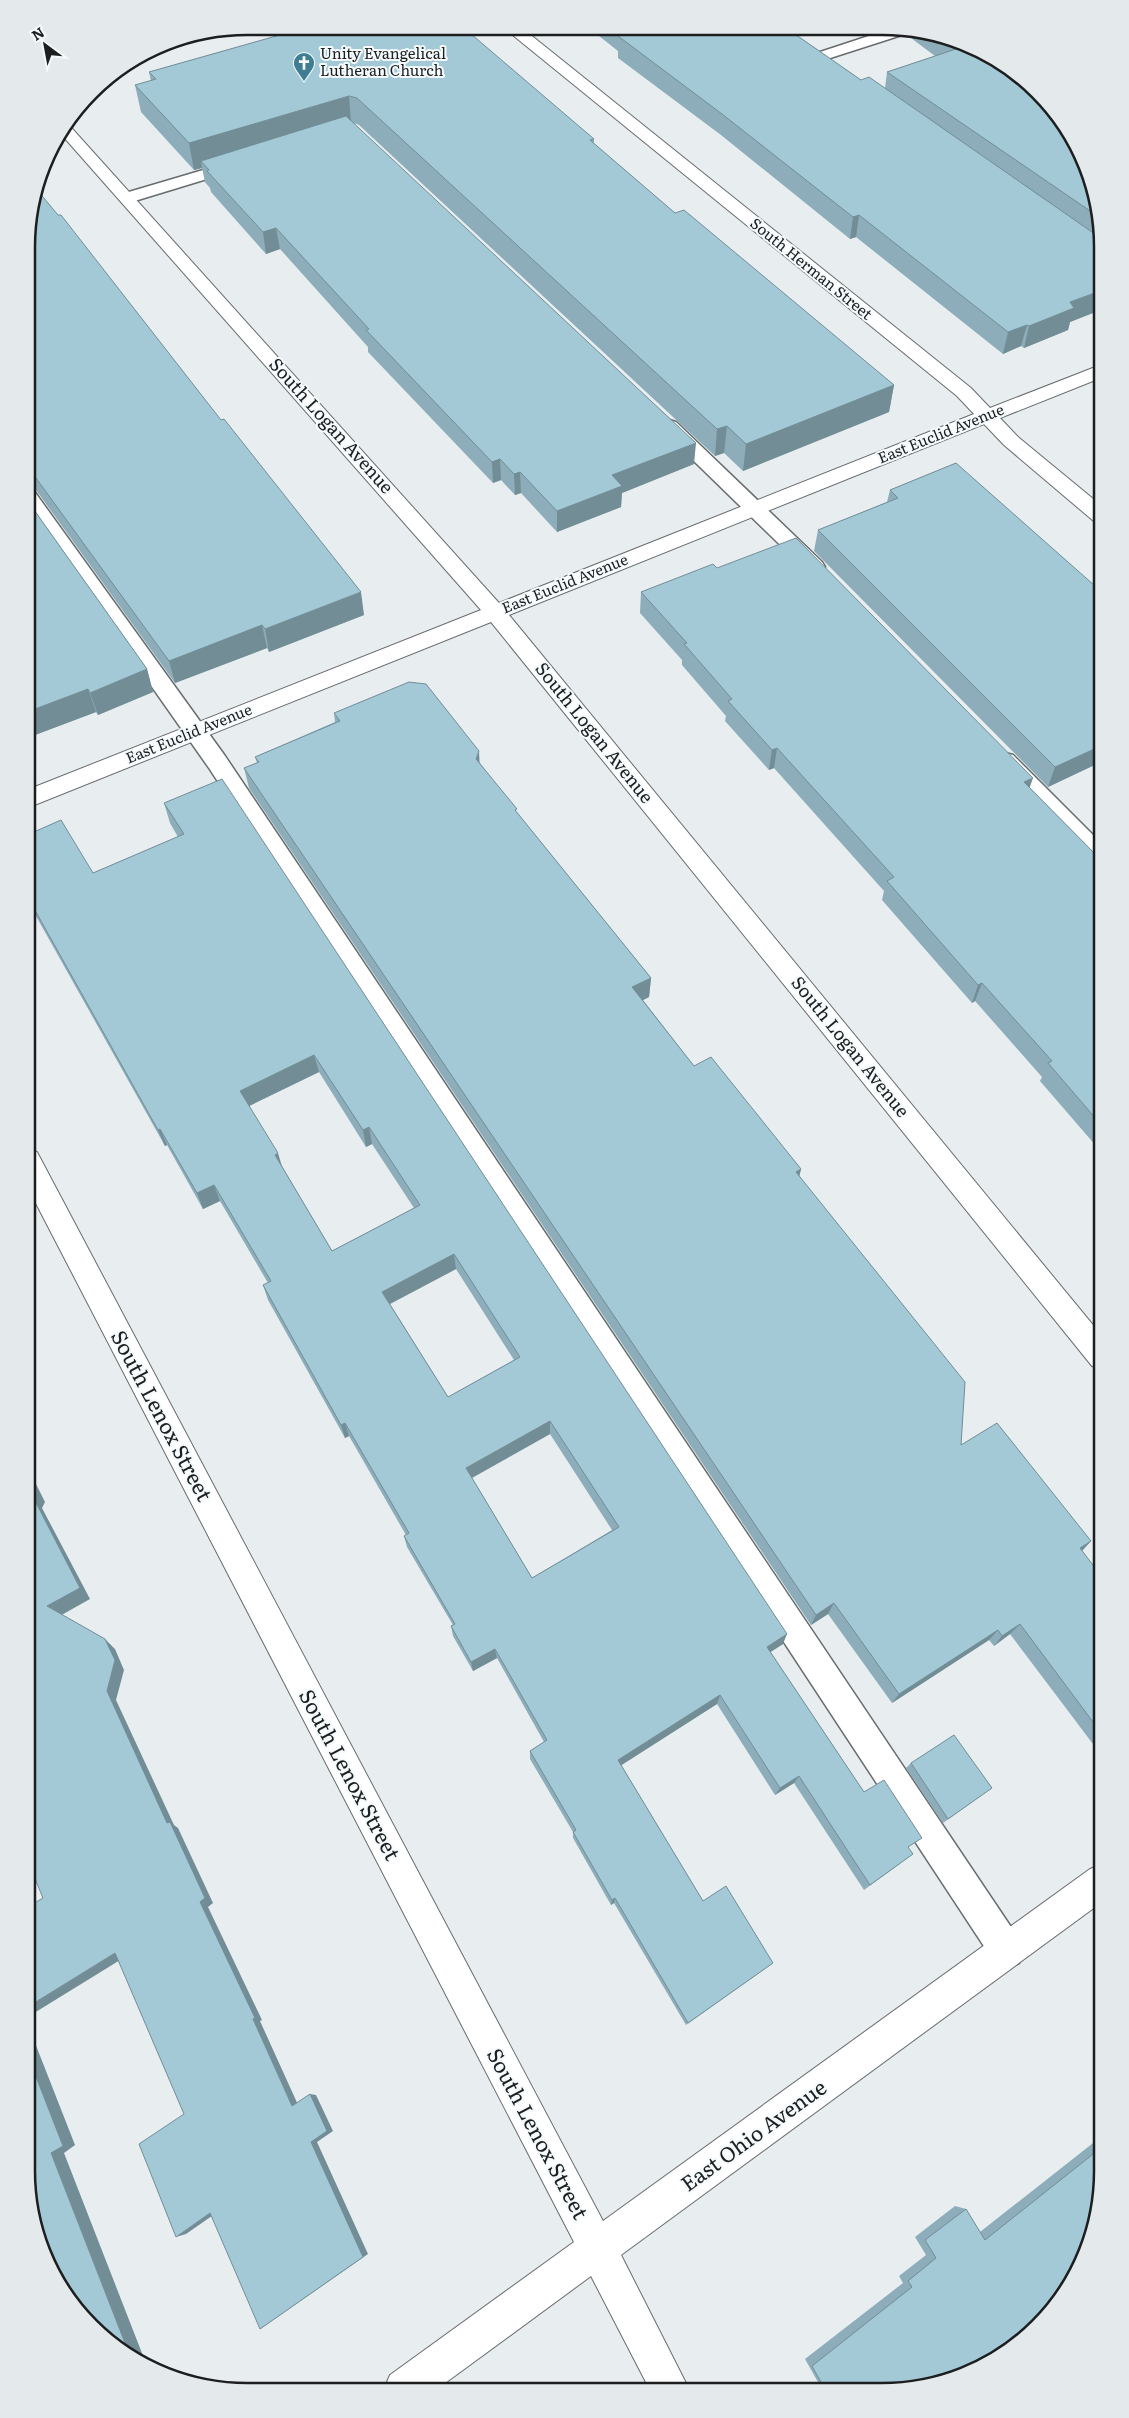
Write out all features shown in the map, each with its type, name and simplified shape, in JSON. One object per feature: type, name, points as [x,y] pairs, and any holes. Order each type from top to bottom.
[{"type":"street","name":"South Herman Street","points":[[521,35],[964,392],[1011,441],[1094,510]]},
{"type":"street","name":"South Logan Avenue","points":[[69,132],[495,612],[1094,1347]]},
{"type":"street","name":"East Euclid Avenue","points":[[35,795],[1094,374]]},
{"type":"street","name":"South Lenox Street","points":[[35,1177],[667,2383]]},
{"type":"street","name":"East Ohio Avenue","points":[[412,2383],[1094,1887]]},
{"type":"lane","points":[[820,57],[888,35]]},
{"type":"lane","points":[[804,46],[836,68]]},
{"type":"lane","points":[[128,198],[252,160]]},
{"type":"lane","points":[[657,415],[756,508],[831,583]]},
{"type":"lane","points":[[35,506],[195,732],[1007,1951]]},
{"type":"lane","points":[[991,746],[1094,851]]},
{"type":"building","points":[[280,35],[472,35],[594,139],[590,140],[675,213],[684,210],[894,385],[746,444],[727,426],[717,429],[357,98],[349,96],[189,143],[135,85],[156,79],[149,72]]},
{"type":"building","points":[[796,35],[861,80],[869,77],[1094,233],[1094,293],[1070,302],[1074,308],[1029,326],[1027,325],[1008,332],[859,215],[853,217],[722,114],[618,36]]},
{"type":"building","points":[[957,49],[988,63],[1000,71],[1032,97],[1066,141],[1083,179],[1091,211],[887,72]]},
{"type":"building","points":[[346,116],[696,443],[612,475],[622,486],[557,511],[520,472],[514,474],[500,459],[492,462],[366,330],[369,329],[276,228],[263,232],[207,171],[209,170],[201,161]]},
{"type":"building","points":[[41,195],[58,215],[61,215],[221,420],[224,419],[361,592],[265,629],[262,625],[169,661],[35,477],[35,233]]},
{"type":"building","points":[[956,463],[1094,585],[1094,749],[1055,767],[818,530],[898,498],[890,490]]},
{"type":"building","points":[[35,511],[147,669],[90,693],[88,689],[35,709]]},
{"type":"building","points":[[796,538],[1033,778],[1024,782],[1094,853],[1094,1117],[1048,1063],[1052,1061],[982,983],[978,985],[887,881],[894,877],[777,748],[772,750],[728,701],[732,699],[684,644],[687,643],[641,592],[713,564],[717,568]]},
{"type":"building","points":[[409,682],[426,684],[479,751],[476,759],[517,809],[515,810],[651,978],[632,987],[694,1066],[711,1057],[801,1169],[796,1172],[965,1382],[961,1445],[997,1423],[1091,1541],[1080,1548],[1094,1566],[1094,1723],[1020,1624],[1002,1636],[998,1630],[899,1694],[834,1603],[816,1615],[244,768],[259,762],[255,757],[340,721],[334,713]]},
{"type":"building","points":[[222,779],[787,1634],[767,1647],[864,1792],[884,1780],[922,1838],[908,1847],[913,1854],[870,1885],[799,1776],[780,1788],[720,1695],[618,1760],[703,1901],[726,1886],[773,1963],[688,2023],[615,1898],[612,1900],[573,1832],[576,1830],[530,1751],[547,1740],[495,1649],[471,1662],[451,1626],[455,1624],[404,1536],[409,1533],[345,1423],[341,1425],[263,1285],[271,1281],[214,1185],[197,1193],[160,1129],[158,1130],[35,910],[35,831],[61,820],[93,873],[184,834],[164,803]],"holes":[[[314,1055],[363,1130],[369,1127],[420,1205],[332,1251],[275,1155],[278,1153],[240,1091]],[[454,1254],[520,1357],[448,1397],[382,1292]],[[550,1421],[619,1527],[532,1578],[466,1468]]]},
{"type":"building","points":[[35,1501],[80,1588],[47,1606],[105,1639],[115,1660],[107,1691],[167,1823],[170,1822],[205,1898],[200,1902],[255,2018],[253,2019],[292,2106],[310,2094],[327,2131],[311,2142],[363,2257],[260,2329],[210,2213],[176,2237],[139,2144],[184,2114],[115,1953],[35,2002],[35,1903],[43,1898],[35,1879]]},
{"type":"building","points":[[954,1735],[992,1788],[948,1819],[911,1763]]},
{"type":"building","points":[[35,2074],[63,2146],[51,2153],[126,2344],[97,2321],[79,2300],[63,2277],[46,2239],[39,2213],[35,2185]]},
{"type":"building","points":[[1094,2153],[1094,2185],[1090,2213],[1078,2252],[1058,2289],[1041,2311],[1022,2330],[988,2355],[963,2367],[937,2376],[896,2383],[822,2383],[812,2366],[912,2287],[908,2281],[936,2258],[925,2240],[966,2209],[985,2240]]},
{"type":"place","name":"Unity Evangelical Lutheran Church","points":[[304,82]]}]
